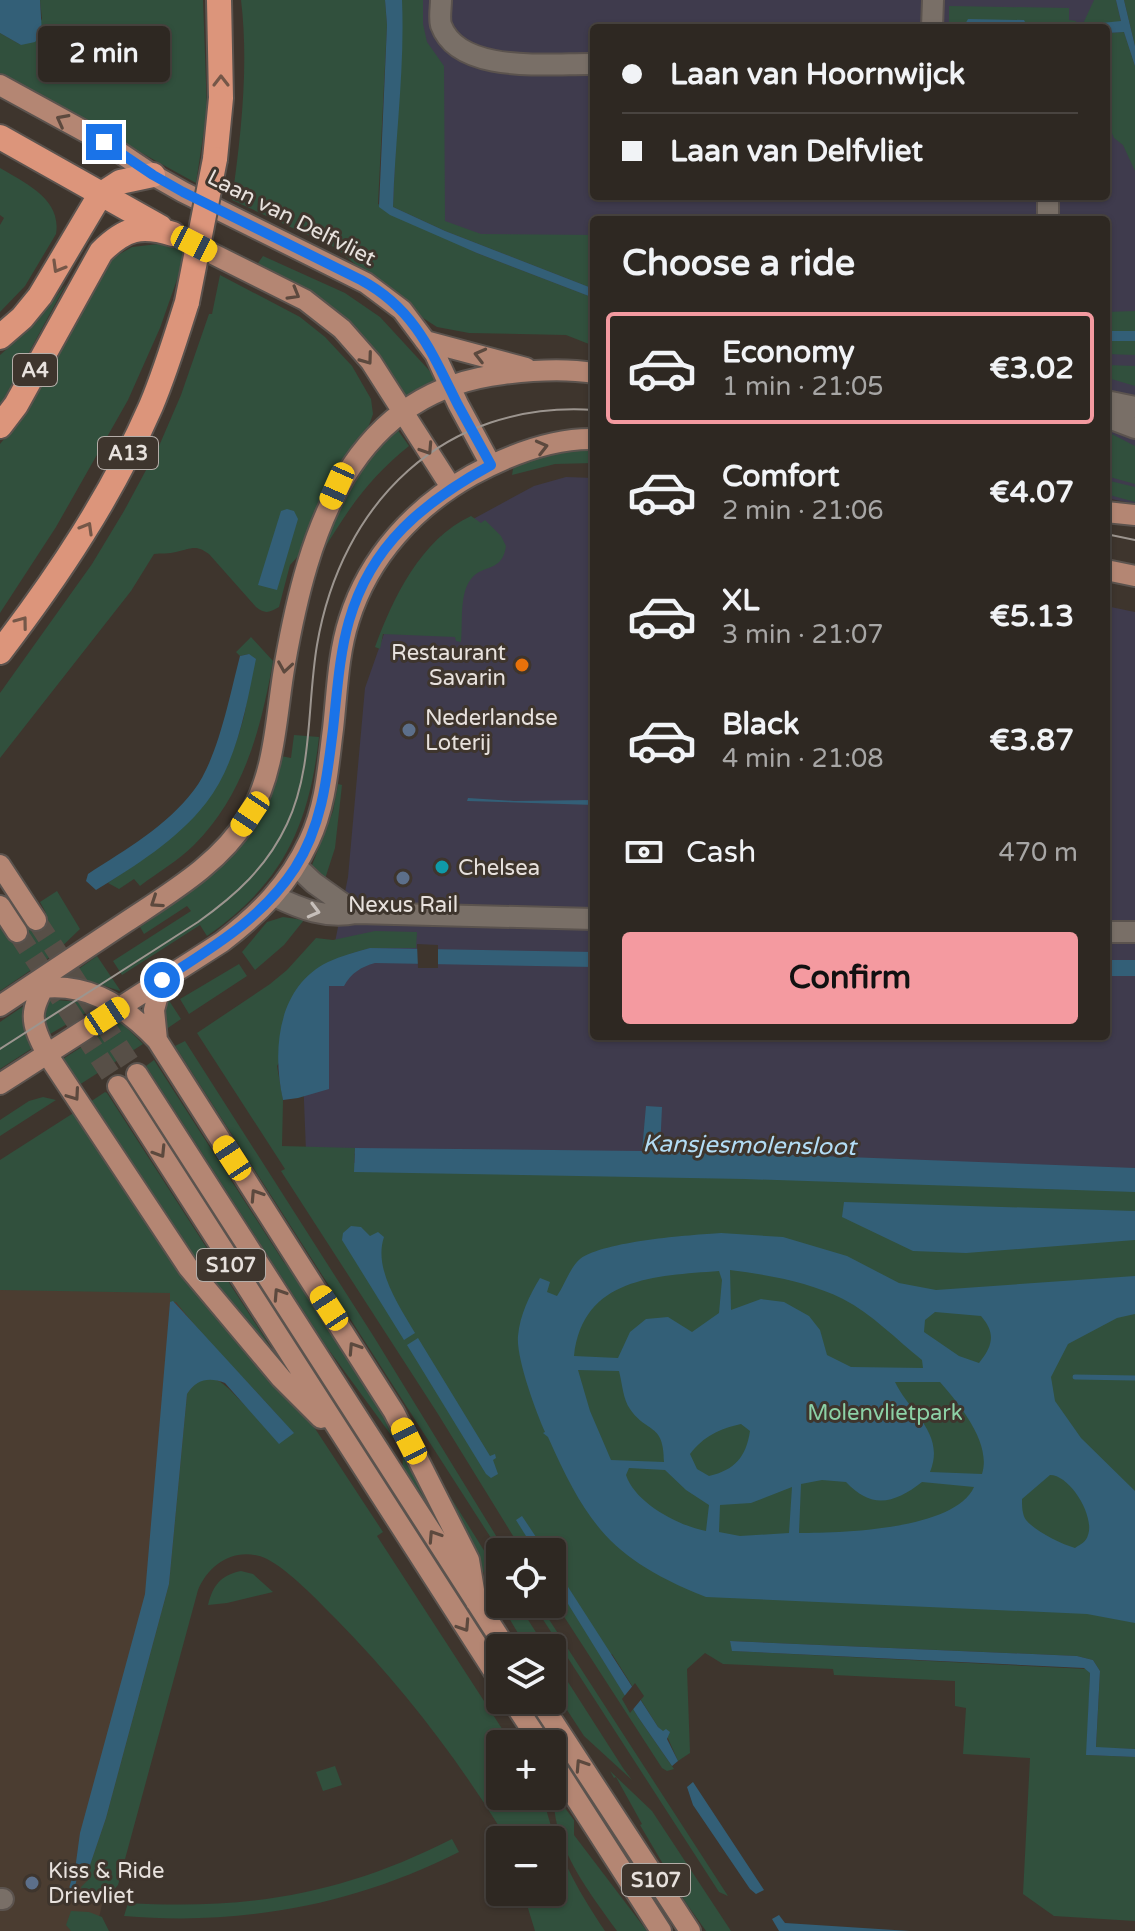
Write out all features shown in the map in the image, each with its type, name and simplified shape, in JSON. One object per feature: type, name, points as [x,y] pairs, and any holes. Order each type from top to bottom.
[{"type":"highway","name":"A13","points":[[0,652],[75,547],[117,476],[151,406],[187,302],[215,159],[221,98],[219,0]]},
{"type":"highway","points":[[0,137],[173,234]]},
{"type":"highway","points":[[100,195],[120,182],[153,175]]},
{"type":"highway","name":"A4","points":[[0,337],[22,318],[40,296],[100,195]]},
{"type":"highway","name":"A4","points":[[0,426],[16,405],[101,252],[114,239],[130,231],[154,228],[173,234]]},
{"type":"main road","name":"Laan van Delfvliet","points":[[0,85],[104,142],[153,175],[366,283],[402,310],[425,341],[491,465]]},
{"type":"main road","points":[[173,234],[282,287],[328,317],[371,362],[451,487]]},
{"type":"main road","points":[[425,341],[534,370]]},
{"type":"main road","points":[[0,1006],[48,979],[188,880],[218,855],[250,814],[263,781],[275,735],[297,599],[315,540],[337,486],[370,440],[403,412],[450,386],[485,376],[534,370],[590,372]]},
{"type":"main road","points":[[0,1084],[222,942],[274,896],[296,866],[310,839],[324,798],[343,646],[359,595],[398,532],[420,510],[451,487],[491,465],[532,449],[590,439]]},
{"type":"main road","points":[[1110,512],[1135,515]]},
{"type":"main road","points":[[1110,571],[1135,576]]},
{"type":"main road","points":[[0,865],[36,920]]},
{"type":"main road","points":[[0,906],[17,932]]},
{"type":"main road","name":"S107","points":[[346,1442],[281,1378],[188,1267],[47,1054],[32,1022],[48,979],[121,1007],[157,1040],[394,1412],[469,1560],[476,1602]]},
{"type":"main road","points":[[157,1040],[154,1010],[162,980]]},
{"type":"main road","name":"S107","points":[[137,1074],[497,1634]]},
{"type":"main road","name":"S107","points":[[118,1086],[486,1659]]},
{"type":"main road","name":"S107","points":[[548,1714],[690,1931]]},
{"type":"main road","name":"S107","points":[[566,1783],[661,1931]]},
{"type":"street","points":[[441,0],[441,25],[461,51],[492,62],[590,64]]},
{"type":"street","points":[[932,24],[933,0]]},
{"type":"street","points":[[1110,402],[1135,407]]},
{"type":"street","points":[[1110,419],[1135,428]]},
{"type":"street","points":[[296,866],[356,913]]},
{"type":"street","points":[[274,896],[314,913],[340,916],[356,913],[590,919]]},
{"type":"street","points":[[1110,932],[1135,932]]},
{"type":"shaded area","points":[[404,0],[1119,0],[1135,55],[1135,504],[1110,499],[1110,216],[590,216],[590,313],[388,233]]},
{"type":"shaded area","points":[[566,477],[590,478],[590,1040],[1110,1040],[1110,607],[1135,612],[1135,1178],[306,1152],[302,1050],[335,942],[348,877],[365,688],[384,634],[407,585],[440,537],[534,486]]},
{"type":"shaded area","points":[[61,1127],[230,1340],[96,1931],[0,1931],[0,1162]]},
{"type":"green space","points":[[40,0],[203,0],[207,110],[196,183],[0,75],[0,33],[21,45],[42,19]]},
{"type":"green space","points":[[241,0],[385,0],[387,25],[378,204],[477,253],[590,296],[590,344],[566,335],[469,333],[437,327],[336,248],[232,200],[241,126]]},
{"type":"green space","points":[[402,0],[423,0],[427,42],[444,66],[445,221],[481,234],[590,235],[590,287],[445,231],[393,207]]},
{"type":"green space","points":[[1094,0],[1116,0],[1121,22],[1083,24]]},
{"type":"green space","points":[[1124,0],[1135,0],[1135,46]]},
{"type":"green space","points":[[949,6],[1069,8],[1069,20],[1076,21],[1075,24],[949,24]]},
{"type":"green space","points":[[1124,32],[1135,66],[1135,171],[1123,145],[1114,138],[1110,129],[1110,33]]},
{"type":"green space","points":[[0,168],[30,186],[48,202],[56,222],[56,234],[25,286],[0,312],[0,225],[4,218],[0,215]]},
{"type":"green space","points":[[158,244],[187,251],[160,328],[128,400],[56,527],[0,613],[0,444],[14,427],[111,259],[132,247]]},
{"type":"green space","points":[[263,256],[345,293],[380,317],[439,381],[406,402],[351,326],[306,291],[256,266]]},
{"type":"green space","points":[[220,275],[300,317],[325,337],[352,366],[371,399],[373,414],[367,431],[340,462],[321,498],[302,552],[290,565],[279,607],[267,612],[256,607],[209,554],[200,549],[154,554],[131,591],[0,758],[0,693],[92,564],[159,446],[181,395],[209,314],[212,314]]},
{"type":"green space","points":[[66,284],[0,406],[0,355],[32,327]]},
{"type":"green space","points":[[1135,311],[1135,331],[1110,331],[1110,312]]},
{"type":"green space","points":[[1110,341],[1135,341],[1135,355],[1110,354]]},
{"type":"green space","points":[[1110,365],[1135,366],[1135,386],[1110,379]]},
{"type":"green space","points":[[397,429],[409,446],[361,494],[323,551],[361,471]]},
{"type":"green space","points":[[1110,433],[1135,446],[1135,484],[1110,477]]},
{"type":"green space","points":[[590,446],[590,463],[555,464],[512,475],[513,469],[530,458],[562,449]]},
{"type":"green space","points":[[1110,481],[1135,487],[1135,502],[1110,495]]},
{"type":"green space","points":[[471,516],[481,523],[485,520],[506,546],[497,564],[476,574],[467,585],[461,642],[456,641],[455,637],[383,634],[380,649],[375,647],[400,590],[423,555],[453,526]]},
{"type":"green space","points":[[251,637],[273,661],[256,736],[226,805],[194,845],[140,886],[134,879],[119,889],[108,883],[177,832],[210,795],[235,746],[244,716],[249,654],[240,656],[236,652]]},
{"type":"green space","points":[[294,735],[319,737],[308,798],[299,825],[273,873],[233,916],[207,936],[200,925],[122,975],[113,961],[191,911],[187,906],[144,934],[140,927],[189,893],[247,836],[273,786],[281,756],[291,758]]},
{"type":"green space","points":[[338,784],[342,785],[335,848],[324,882],[312,870],[312,865],[333,811]]},
{"type":"green space","points":[[57,891],[80,929],[53,955],[0,991],[0,927],[8,938],[46,913],[40,902]]},
{"type":"green space","points":[[283,917],[304,920],[284,945],[255,970],[242,952],[267,922]]},
{"type":"green space","name":"Molenvlietpark","points":[[375,931],[417,932],[416,948],[370,948],[350,954],[277,1066],[283,1100],[282,1146],[355,1148],[354,1163],[1135,1184],[1135,1749],[1096,1748],[1100,1671],[1093,1660],[1077,1656],[730,1641],[733,1651],[1087,1669],[1090,1673],[1087,1755],[1135,1757],[1135,1921],[1054,1916],[1023,1894],[1030,1758],[963,1754],[966,1708],[955,1706],[955,1681],[834,1675],[833,1669],[723,1664],[705,1653],[687,1669],[690,1753],[678,1761],[667,1736],[658,1727],[612,1654],[602,1658],[674,1769],[667,1771],[662,1768],[565,1618],[566,1538],[514,1538],[197,1033],[270,984],[316,938],[333,940]]},
{"type":"green space","points":[[97,956],[120,990],[120,991],[70,975]]},
{"type":"green space","points":[[239,964],[247,976],[189,1014],[180,999]]},
{"type":"green space","points":[[166,996],[181,1019],[165,1030],[162,1003]]},
{"type":"green space","points":[[46,999],[80,1002],[93,1006],[93,1009],[50,1034],[41,1019]]},
{"type":"green space","points":[[28,1003],[34,1047],[0,1069],[0,1022]]},
{"type":"green space","points":[[121,1022],[143,1044],[79,1085],[58,1062]]},
{"type":"green space","points":[[185,1041],[374,1337],[497,1538],[491,1538],[175,1046]]},
{"type":"green space","points":[[154,1060],[283,1261],[332,1322],[375,1390],[462,1562],[403,1469],[402,1450],[326,1346],[146,1066]]},
{"type":"green space","points":[[105,1092],[286,1371],[176,1234],[90,1102]]},
{"type":"green space","points":[[43,1097],[56,1100],[0,1136],[0,1120],[29,1101]]},
{"type":"green space","points":[[75,1112],[314,1427],[383,1532],[377,1536],[486,1704],[486,1714],[493,1714],[503,1730],[486,1730],[486,1807],[424,1720],[382,1668],[336,1619],[276,1564],[256,1555],[235,1556],[225,1559],[209,1572],[198,1590],[118,1885],[107,1897],[84,1898],[81,1887],[89,1879],[88,1871],[106,1818],[169,1584],[187,1394],[196,1383],[214,1379],[258,1415],[293,1433],[176,1302],[170,1302],[170,1293],[0,1290],[0,1160]]},
{"type":"green space","points":[[426,1458],[486,1554],[486,1576]]},
{"type":"green space","points":[[241,1571],[253,1574],[273,1592],[208,1605],[219,1582]]},
{"type":"green space","points":[[509,1618],[527,1618],[537,1634],[519,1634]]},
{"type":"green space","points":[[542,1618],[548,1618],[558,1634],[552,1634]]},
{"type":"green space","points":[[566,1646],[728,1896],[719,1892],[566,1655]]},
{"type":"green space","points":[[566,1679],[632,1780],[584,1736],[566,1708]]},
{"type":"green space","points":[[335,1766],[342,1785],[323,1791],[316,1772]]},
{"type":"green space","points":[[610,1771],[652,1811],[731,1931],[706,1931],[686,1903]]},
{"type":"green space","points":[[566,1809],[574,1820],[574,1835],[647,1931],[617,1931],[575,1868],[566,1851],[566,1826],[557,1826],[555,1810]]},
{"type":"green space","points":[[488,1810],[547,1810],[552,1826],[499,1826]]},
{"type":"green space","points":[[452,1839],[459,1852],[419,1870],[379,1886],[296,1908],[211,1918],[124,1916],[128,1903],[215,1904],[295,1894],[334,1885],[412,1858]]},
{"type":"green space","points":[[566,1864],[605,1931],[535,1931],[527,1906],[566,1906]]},
{"type":"green space","points":[[71,1911],[89,1912],[102,1917],[109,1931],[71,1931],[66,1925]]},
{"type":"water","points":[[0,0],[40,0],[42,34],[35,42],[21,45],[0,33]]},
{"type":"water","points":[[385,0],[402,0],[393,207],[445,231],[590,287],[590,296],[477,253],[390,215],[379,207],[387,25]]},
{"type":"water","points":[[1116,0],[1124,0],[1135,46],[1135,66],[1124,32],[1110,33],[1110,24],[1092,24],[1121,21]]},
{"type":"water","points":[[968,19],[1024,20],[1026,24],[965,24]]},
{"type":"water","points":[[1110,331],[1135,331],[1135,341],[1110,341]]},
{"type":"water","points":[[281,511],[294,511],[298,519],[277,590],[258,585]]},
{"type":"water","points":[[249,654],[256,659],[244,715],[233,753],[217,787],[195,816],[169,840],[96,890],[86,881],[88,874],[158,826],[194,790],[216,744],[240,656]]},
{"type":"water","points":[[468,798],[590,800],[590,805],[467,801]]},
{"type":"water","points":[[370,948],[590,952],[590,967],[375,963],[365,966],[353,974],[344,986],[329,986],[329,1089],[283,1100],[279,1041],[288,1004],[311,973],[333,960]]},
{"type":"water","points":[[1110,960],[1135,960],[1135,976],[1110,976]]},
{"type":"water","points":[[646,1106],[662,1107],[660,1150],[1135,1168],[1135,1192],[745,1179],[354,1172],[355,1148],[642,1151]]},
{"type":"water","points":[[844,1202],[1135,1211],[1135,1240],[966,1253],[913,1251],[842,1217]]},
{"type":"water","points":[[351,1226],[361,1227],[370,1236],[378,1232],[384,1237],[382,1262],[385,1275],[415,1333],[404,1340],[342,1240],[343,1233]]},
{"type":"water","points":[[721,1233],[783,1237],[847,1256],[899,1283],[936,1290],[1135,1276],[1135,1314],[1117,1318],[1068,1344],[1051,1377],[1055,1401],[1081,1438],[1135,1491],[1135,1623],[1087,1614],[706,1597],[648,1569],[607,1537],[576,1495],[548,1437],[543,1433],[518,1346],[521,1321],[529,1299],[540,1278],[550,1282],[547,1292],[557,1296],[577,1262],[592,1253],[627,1243]],"holes":[[[730,1270],[802,1284],[843,1299],[922,1360],[923,1368],[851,1367],[827,1355],[820,1330],[809,1316],[784,1302],[761,1299],[731,1310]],[[719,1271],[722,1280],[719,1313],[692,1332],[668,1317],[646,1319],[630,1332],[618,1358],[574,1356],[580,1330],[591,1310],[607,1296],[647,1279]],[[935,1312],[981,1316],[989,1328],[991,1340],[979,1363],[959,1356],[924,1332],[925,1320]],[[578,1370],[619,1371],[628,1405],[636,1417],[661,1440],[664,1462],[611,1460],[590,1411]],[[895,1382],[940,1382],[978,1437],[984,1462],[982,1474],[930,1472],[933,1446],[924,1424]],[[741,1424],[750,1431],[746,1448],[732,1466],[709,1476],[697,1469],[690,1454],[706,1438]],[[629,1468],[665,1470],[686,1490],[709,1505],[706,1531],[659,1512],[631,1485],[626,1475]],[[1050,1475],[1058,1477],[1073,1489],[1084,1508],[1089,1527],[1087,1537],[1075,1548],[1035,1528],[1023,1513],[1022,1499]],[[822,1480],[846,1482],[874,1500],[893,1499],[922,1482],[974,1487],[963,1501],[921,1520],[867,1530],[799,1533],[801,1484]],[[792,1487],[789,1533],[740,1536],[719,1532],[720,1505],[751,1503]]]},
{"type":"water","points":[[173,1301],[294,1433],[279,1444],[225,1383],[204,1381],[187,1394],[169,1584],[106,1818],[88,1871],[74,1877],[80,1833],[145,1594],[170,1302]]},
{"type":"water","points":[[418,1338],[490,1456],[495,1454],[493,1460],[498,1474],[491,1478],[407,1345]]},
{"type":"water","points":[[522,1516],[537,1538],[527,1538],[516,1520]]},
{"type":"water","points":[[566,1584],[658,1727],[670,1732],[667,1739],[678,1761],[672,1766],[566,1601]]},
{"type":"water","points":[[730,1641],[1077,1656],[1093,1660],[1100,1671],[1096,1747],[1135,1749],[1135,1757],[1086,1755],[1090,1673],[1084,1668],[732,1651]]},
{"type":"water","points":[[693,1782],[764,1890],[756,1894],[750,1889],[693,1805],[687,1787]]},
{"type":"water","points":[[779,1915],[785,1923],[910,1931],[779,1931],[772,1919]]},
{"type":"pier","points":[[417,944],[438,945],[438,968],[418,968]]},
{"type":"pier","points":[[635,1683],[644,1696],[630,1713],[622,1699]]},
{"type":"waterway","points":[[1075,1377],[1135,1378]]},
{"type":"waterway","points":[[72,1887],[76,1873]]},
{"type":"tunnel","points":[[36,920],[137,1074]]},
{"type":"tunnel","points":[[17,932],[118,1086]]},
{"type":"tram line","points":[[0,1049],[198,922],[238,890],[270,854],[287,824],[301,781],[317,645],[330,594],[349,547],[376,506],[408,470],[447,443],[491,423],[540,411],[590,410]]},
{"type":"tram line","points":[[1110,535],[1135,540]]},
{"type":"place","name":"Restaurant Savarin","points":[[522,665]]},
{"type":"place","name":"Nederlandse Loterij","points":[[409,730]]},
{"type":"place","name":"Chelsea","points":[[442,867]]},
{"type":"place","name":"Nexus Rail","points":[[403,878]]},
{"type":"place","name":"Kiss & Ride Drievliet","points":[[32,1883]]},
{"type":"route","points":[[104,142],[153,175],[200,201],[361,280],[386,296],[402,310],[435,354],[491,465],[451,487],[420,510],[398,532],[359,595],[343,646],[324,798],[310,839],[296,866],[274,896],[244,925],[162,980]]},
{"type":"water label","name":"Kansjesmolensloot","points":[[749,1145]]}]
